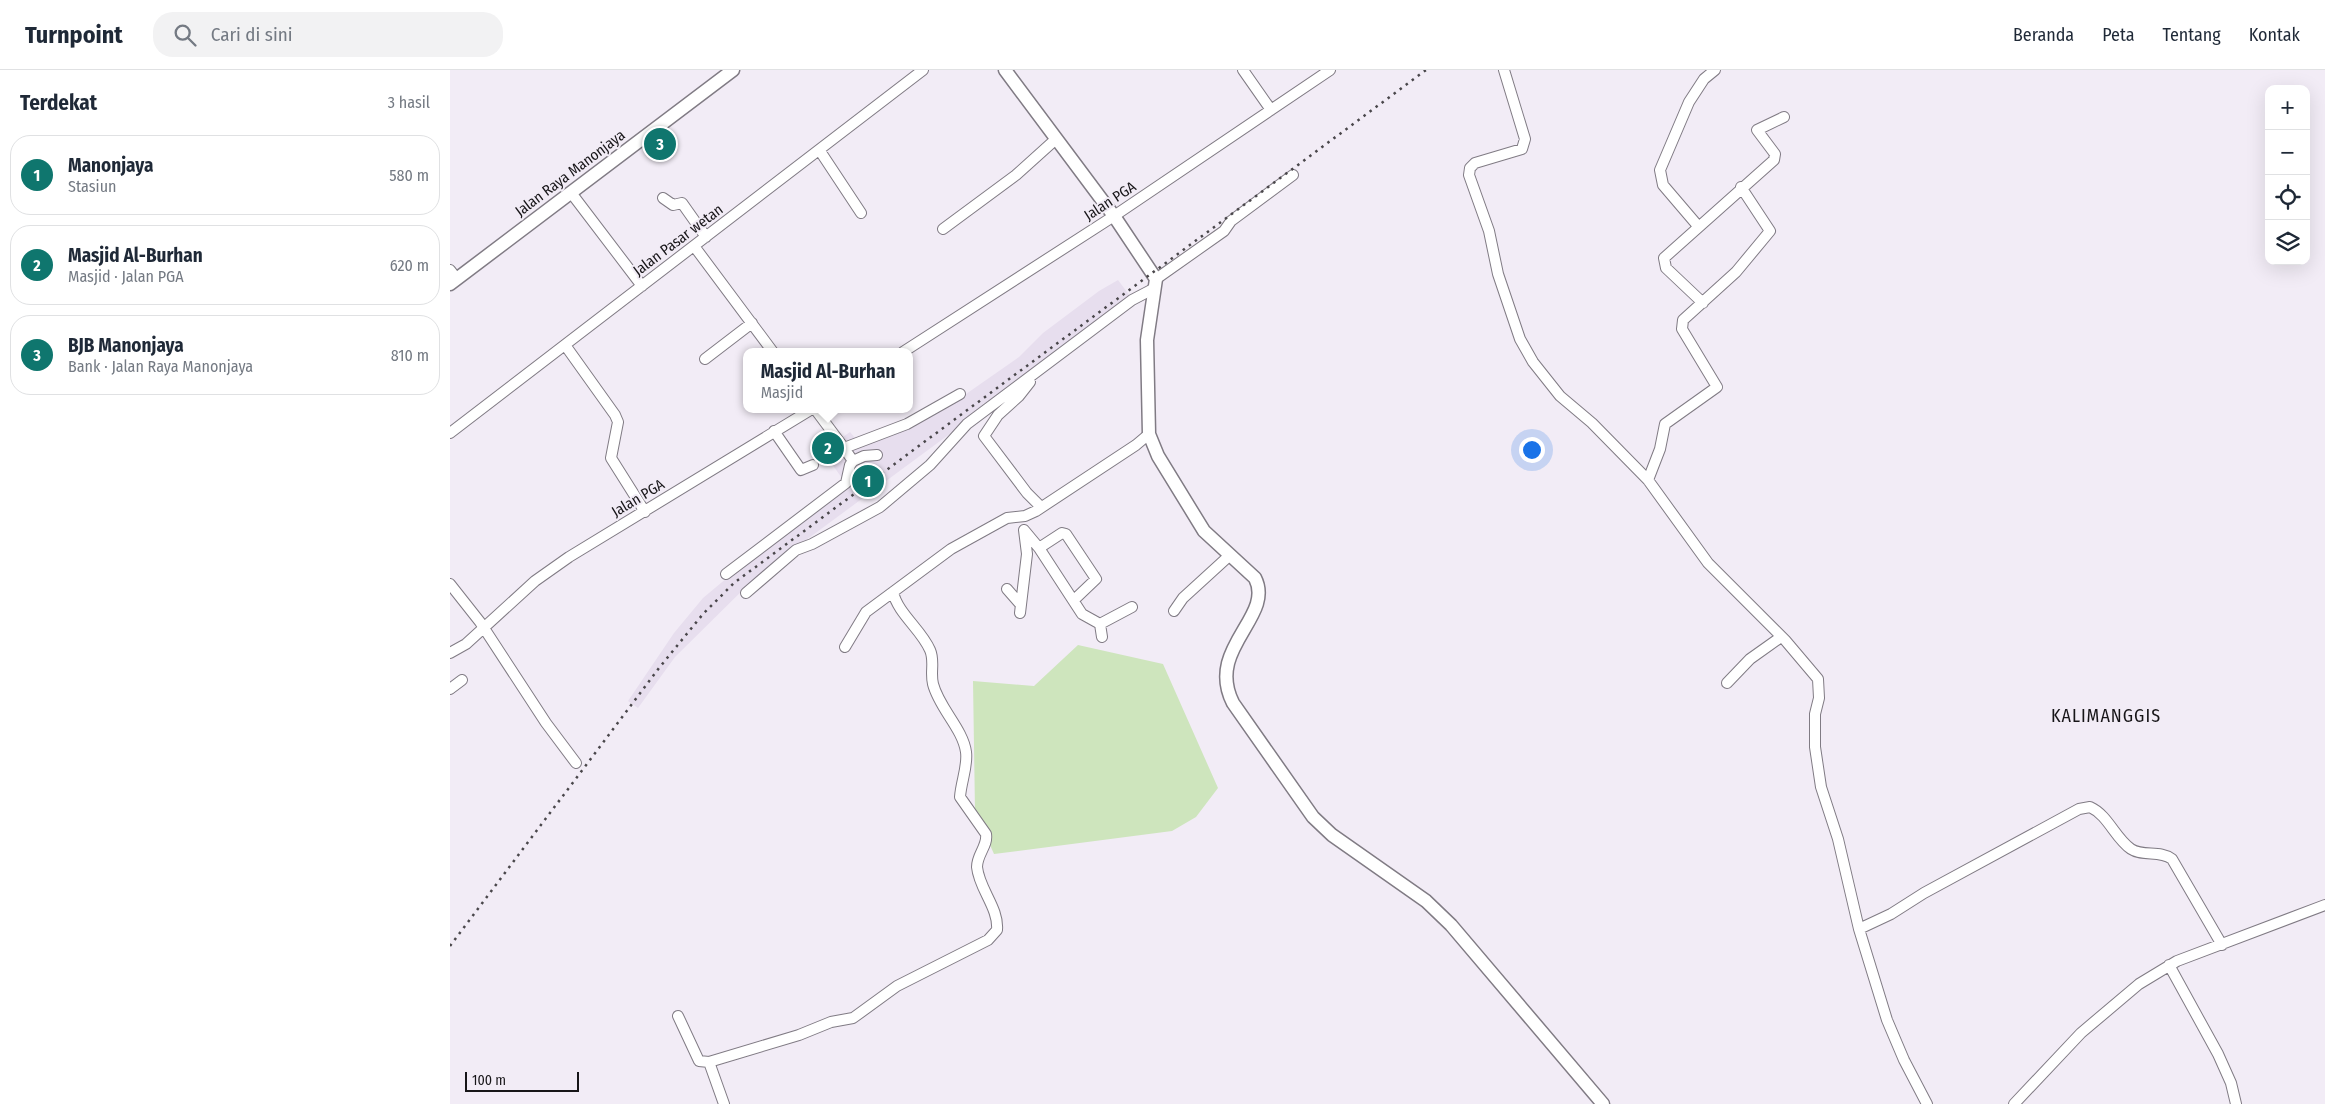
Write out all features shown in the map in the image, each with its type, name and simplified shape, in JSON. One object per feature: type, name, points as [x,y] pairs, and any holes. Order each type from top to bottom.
[{"type":"main road","name":"Jalan Raya Manonjaya","points":[[452,278],[572,194],[678,110],[733,70]]},
{"type":"main road","points":[[1004,70],[1114,216],[1154,284],[1147,340],[1149,434],[1158,456],[1204,531],[1229,556],[1248,571],[1259,586],[1256,606],[1232,652],[1225,676],[1226,689],[1233,703],[1313,817],[1332,835],[1426,901],[1450,925],[1603,1104]]},
{"type":"street","name":"Jalan Pasar wetan","points":[[450,433],[820,151],[923,70]]},
{"type":"street","points":[[1243,70],[1272,110]]},
{"type":"street","name":"Jalan PGA","points":[[909,348],[1114,216],[1330,70]]},
{"type":"street","points":[[1504,70],[1519,126],[1525,139],[1524,144],[1522,149],[1475,163],[1470,168],[1469,175],[1488,231],[1498,274],[1520,339],[1533,362],[1560,396],[1592,423],[1648,480],[1708,563],[1781,637],[1818,680],[1819,698],[1815,714],[1815,747],[1821,787],[1838,839],[1859,930],[1887,1020],[1904,1060],[1927,1104]]},
{"type":"street","points":[[1698,226],[1663,185],[1660,170],[1689,102],[1704,79],[1715,70]]},
{"type":"street","points":[[1703,303],[1668,270],[1664,262],[1667,254],[1776,157],[1757,130],[1784,117]]},
{"type":"street","points":[[943,229],[1016,175],[1056,139]]},
{"type":"street","points":[[820,151],[861,213]]},
{"type":"street","points":[[746,593],[796,550],[812,544],[880,507],[930,465],[967,424],[1035,375],[1224,231],[1231,221],[1293,175]]},
{"type":"street","points":[[1648,480],[1660,449],[1665,424],[1717,387],[1681,326],[1685,317],[1736,272],[1770,231],[1741,187]]},
{"type":"street","points":[[572,194],[642,286]]},
{"type":"street","points":[[663,198],[673,205],[682,203],[706,237]]},
{"type":"street","points":[[694,246],[770,348]]},
{"type":"street","points":[[705,359],[752,324]]},
{"type":"street","points":[[565,345],[615,415],[618,422],[611,458],[645,512]]},
{"type":"street","points":[[1035,375],[1019,396],[998,415],[984,436],[1027,493],[1041,507]]},
{"type":"street","points":[[844,448],[907,424],[960,394]]},
{"type":"street","name":"Jalan PGA","points":[[450,653],[466,644],[535,581],[569,557],[774,431],[807,413]]},
{"type":"street","points":[[817,413],[854,461]]},
{"type":"street","points":[[774,431],[801,470],[813,466]]},
{"type":"street","points":[[845,647],[863,614],[970,537],[1007,518],[1024,516],[1041,507],[1136,445],[1149,434]]},
{"type":"street","points":[[726,574],[846,483],[850,464],[864,456],[877,455]]},
{"type":"street","points":[[1007,590],[1020,609],[1027,554],[1024,516]]},
{"type":"street","points":[[1024,530],[1039,548],[1082,614],[1100,624]]},
{"type":"street","points":[[1039,548],[1062,533],[1066,534],[1096,579],[1074,600]]},
{"type":"street","points":[[1174,610],[1183,598],[1229,556]]},
{"type":"street","points":[[450,584],[486,626],[546,723],[576,763]]},
{"type":"street","points":[[678,1016],[699,1061],[709,1062],[799,1035],[831,1022],[853,1018],[884,994],[988,940],[997,930],[996,921],[981,884],[977,866],[978,858],[987,841],[986,834],[960,797],[962,778],[967,763],[966,750],[940,705],[932,682],[934,670],[929,649],[899,605],[893,592]]},
{"type":"street","points":[[1100,624],[1132,607]]},
{"type":"street","points":[[1100,624],[1102,638]]},
{"type":"street","points":[[1727,683],[1750,659],[1781,637]]},
{"type":"street","points":[[450,689],[462,680]]},
{"type":"street","points":[[1859,930],[2079,809],[2090,807],[2098,812],[2130,848],[2139,853],[2165,856],[2172,859],[2222,945]]},
{"type":"street","points":[[2014,1104],[2104,1013],[2139,984],[2172,972],[2222,945],[2325,905]]},
{"type":"street","points":[[2172,972],[2218,1054],[2231,1083],[2236,1104]]},
{"type":"street","points":[[709,1062],[724,1104]]},
{"type":"shaded area","points":[[1118,280],[1130,296],[1058,349],[1031,374],[756,577],[675,657],[638,708],[628,701],[674,633],[703,598],[758,552],[847,485],[818,445],[835,432],[840,439],[850,432],[861,445],[956,401],[1019,357],[1043,333],[1099,291]]},
{"type":"green space","points":[[1078,645],[1163,664],[1218,788],[1196,817],[1172,831],[994,854],[975,811],[973,681],[1034,686]]},
{"type":"railway","points":[[450,946],[659,668],[703,614],[734,583],[1426,70]]},
{"type":"place","name":"BJB Manonjaya","points":[[660,144]]},
{"type":"place","name":"Masjid Al-Burhan","points":[[828,448]]},
{"type":"place","name":"Manonjaya","points":[[868,481]]},
{"type":"district","name":"KALIMANGGIS","points":[[2106,716]]}]
